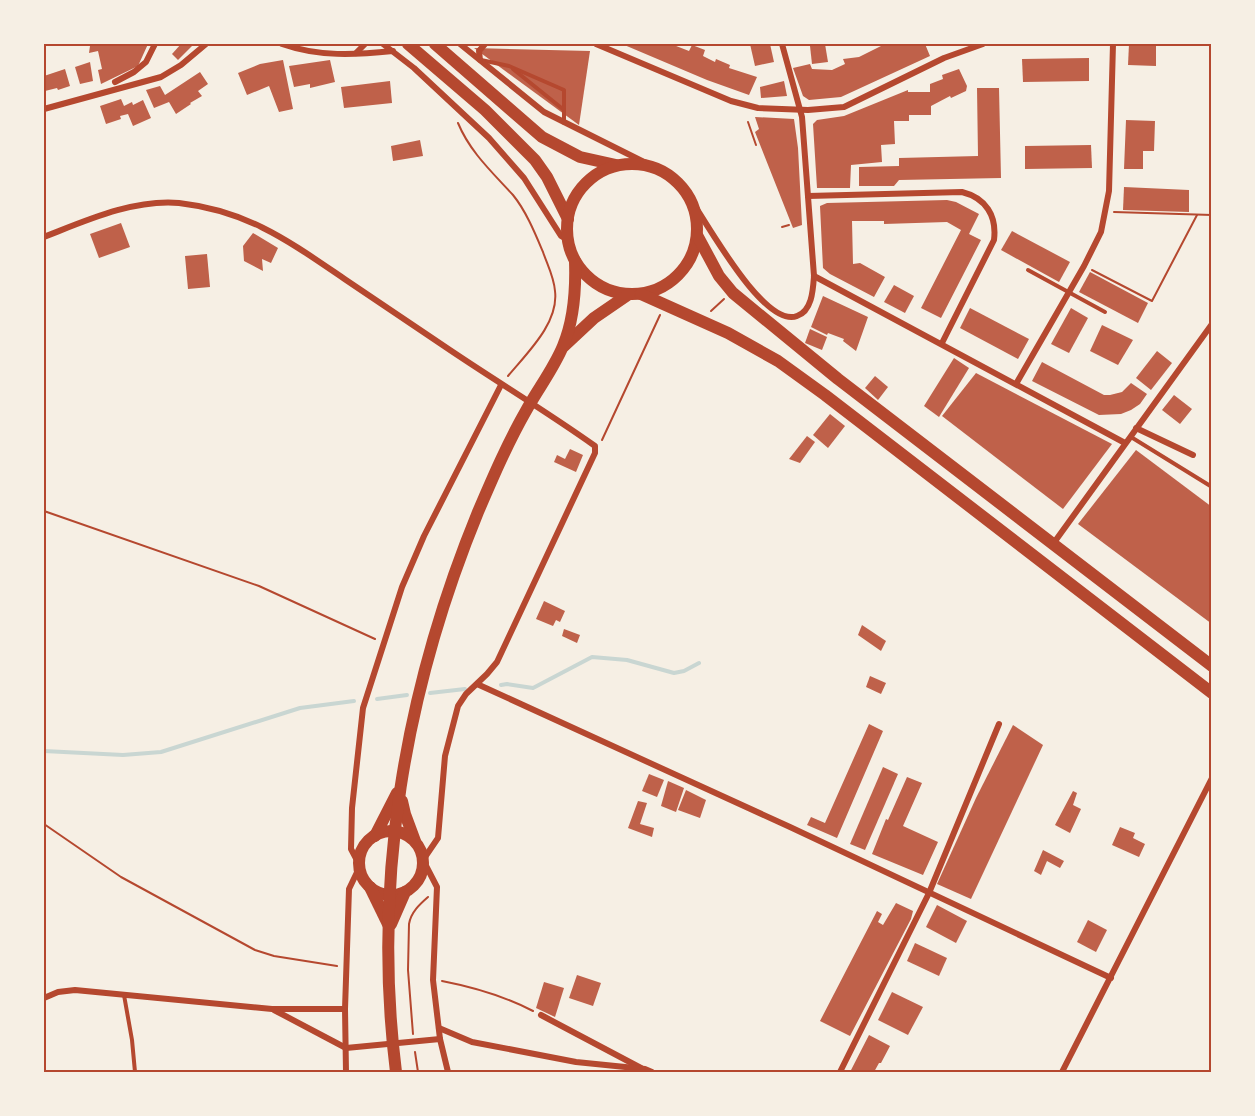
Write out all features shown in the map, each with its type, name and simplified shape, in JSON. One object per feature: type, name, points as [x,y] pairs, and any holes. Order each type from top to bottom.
[{"type":"main road","points":[[408,44],[485,110],[535,160],[547,177],[568,219]]},
{"type":"main road","points":[[435,44],[542,137],[580,157],[618,165],[654,167],[671,177],[689,197],[696,219],[697,235],[691,257],[679,275],[660,288],[635,294],[617,293],[602,287],[587,276],[575,261]]},
{"type":"main road","points":[[396,1072],[391,1024],[390,895],[400,787],[415,706],[438,618],[482,503],[524,415],[563,346],[574,305],[575,261],[568,240],[568,219],[572,203],[586,182],[618,165]]},
{"type":"main road","points":[[697,235],[719,276],[733,293],[838,379],[1212,666]]},
{"type":"main road","points":[[635,294],[728,333],[778,361],[1212,693]]},
{"type":"main road","points":[[563,346],[594,318],[635,294]]},
{"type":"main road","points":[[375,836],[400,787]]},
{"type":"main road","points":[[389,928],[405,892],[417,882],[422,872],[423,860],[405,814],[400,787]]},
{"type":"main road","points":[[389,928],[363,877],[360,866],[362,851],[367,843],[383,832],[395,831],[416,842]]},
{"type":"main road","points":[[370,887],[390,895],[405,892]]},
{"type":"street","points":[[115,82],[134,72],[146,62],[155,44]]},
{"type":"street","points":[[44,109],[161,77],[181,65],[206,44]]},
{"type":"street","points":[[282,44],[320,54],[393,51]]},
{"type":"street","points":[[356,53],[365,44]]},
{"type":"street","points":[[383,44],[489,138],[524,178],[561,236],[568,240]]},
{"type":"street","points":[[460,44],[537,107],[564,123],[654,167]]},
{"type":"street","points":[[480,60],[479,51],[485,44]]},
{"type":"street","points":[[596,44],[730,101],[758,108],[821,110],[844,107],[944,58],[983,44]]},
{"type":"street","points":[[689,197],[747,284],[765,304],[779,315],[795,317],[805,311],[811,298],[814,276],[801,109],[782,44]]},
{"type":"street","points":[[1016,384],[1084,266],[1098,239],[1106,212],[1109,191],[1113,44]]},
{"type":"street","points":[[808,196],[963,192],[981,199],[993,218],[994,240],[942,343]]},
{"type":"street","points":[[44,237],[119,210],[160,203],[196,206],[257,223],[296,245],[501,385],[595,446],[595,453],[497,662],[462,700],[455,715],[445,756],[438,838],[423,860],[437,887],[433,980],[439,1028],[448,1072]]},
{"type":"street","points":[[814,276],[1125,443]]},
{"type":"street","points":[[1053,544],[1212,324]]},
{"type":"street","points":[[346,1072],[345,1009],[349,889],[360,866],[351,849],[352,808],[363,708],[402,587],[424,536],[501,385]]},
{"type":"street","points":[[1136,428],[1193,455]]},
{"type":"street","points":[[477,684],[1111,978]]},
{"type":"street","points":[[840,1072],[929,893],[999,724]]},
{"type":"street","points":[[1062,1072],[1212,778]]},
{"type":"street","points":[[44,998],[58,992],[75,990],[272,1009],[345,1009]]},
{"type":"street","points":[[272,1009],[346,1048],[441,1039]]},
{"type":"street","points":[[541,1015],[652,1072]]},
{"type":"street","points":[[439,1028],[472,1042],[576,1062],[645,1069]]},
{"type":"lane","points":[[480,60],[509,66],[564,90],[564,123]]},
{"type":"lane","points":[[509,66],[565,110]]},
{"type":"lane","points":[[1028,270],[1105,312]]},
{"type":"lane","points":[[1130,436],[1212,487]]},
{"type":"lane","points":[[124,995],[135,1072]]},
{"type":"path","points":[[456,117],[471,148],[515,198],[525,213],[540,245],[555,289],[554,306],[546,326],[535,344],[501,385]]},
{"type":"path","points":[[748,122],[756,145]]},
{"type":"path","points":[[1106,212],[1212,215]]},
{"type":"path","points":[[1084,266],[1152,301],[1197,215]]},
{"type":"path","points":[[782,227],[789,225]]},
{"type":"path","points":[[707,315],[725,298]]},
{"type":"path","points":[[595,446],[606,433],[664,305]]},
{"type":"path","points":[[44,512],[259,586],[383,642]]},
{"type":"path","points":[[44,824],[122,877],[255,950],[273,956],[346,968]]},
{"type":"path","points":[[414,1041],[409,1009],[409,924],[415,910],[428,897],[437,894]]},
{"type":"path","points":[[433,980],[469,986],[516,1002],[541,1015]]},
{"type":"path","points":[[415,1051],[418,1072]]},
{"type":"building","points":[[148,44],[138,66],[101,84],[98,70],[102,69],[98,51],[89,53],[90,46]]},
{"type":"building","points":[[181,44],[194,44],[178,60],[172,54]]},
{"type":"building","points":[[622,44],[671,44],[689,51],[692,45],[705,50],[703,56],[715,62],[716,59],[730,65],[729,68],[757,77],[749,95]]},
{"type":"building","points":[[750,44],[770,44],[774,62],[755,66]]},
{"type":"building","points":[[825,44],[828,62],[812,64],[810,46]]},
{"type":"building","points":[[885,44],[925,44],[930,56],[841,97],[809,100],[803,96],[793,68],[810,64],[812,69],[832,70],[845,64],[843,59],[859,57]]},
{"type":"building","points":[[1129,44],[1156,44],[1156,66],[1128,65]]},
{"type":"building","points":[[474,48],[590,51],[579,125]]},
{"type":"building","points":[[1089,58],[1089,81],[1023,82],[1022,59]]},
{"type":"building","points":[[283,60],[293,109],[279,112],[269,86],[247,95],[238,73],[260,64]]},
{"type":"building","points":[[330,60],[335,82],[310,88],[310,84],[294,87],[289,66]]},
{"type":"building","points":[[90,62],[93,81],[80,84],[75,67]]},
{"type":"building","points":[[65,69],[70,86],[45,91],[44,95],[44,76]]},
{"type":"building","points":[[959,69],[967,86],[966,91],[931,106],[931,115],[909,115],[909,121],[894,121],[895,144],[881,145],[882,162],[851,165],[850,188],[817,188],[813,124],[817,120],[844,116],[908,90],[908,92],[930,92],[930,84],[943,79],[942,75]]},
{"type":"building","points":[[200,72],[208,84],[198,91],[202,96],[176,114],[169,102],[154,108],[146,90],[160,86],[165,95]]},
{"type":"building","points":[[390,81],[392,103],[344,108],[341,87]]},
{"type":"building","points":[[784,81],[787,96],[761,98],[760,87]]},
{"type":"building","points":[[977,88],[999,88],[1001,178],[899,180],[894,186],[859,186],[859,167],[899,166],[899,158],[978,156]]},
{"type":"building","points":[[121,99],[124,106],[143,100],[151,118],[133,126],[128,114],[106,124],[100,106]]},
{"type":"building","points":[[755,117],[794,119],[798,148],[802,225],[793,228],[755,132],[759,129]]},
{"type":"building","points":[[1126,120],[1155,121],[1154,151],[1143,151],[1143,169],[1124,169]]},
{"type":"building","points":[[420,140],[423,156],[393,161],[391,146]]},
{"type":"building","points":[[1091,145],[1092,168],[1025,169],[1025,146]]},
{"type":"building","points":[[1124,187],[1189,190],[1189,212],[1123,210]]},
{"type":"building","points":[[947,200],[979,214],[969,234],[981,240],[941,318],[921,308],[961,230],[947,222],[884,224],[884,221],[852,221],[853,264],[860,263],[885,277],[874,297],[823,268],[820,206],[827,203]]},
{"type":"building","points":[[121,223],[130,247],[99,258],[90,234]]},
{"type":"building","points":[[1012,231],[1070,262],[1059,282],[1001,250]]},
{"type":"building","points":[[253,233],[278,248],[271,263],[262,259],[263,271],[244,261],[243,246]]},
{"type":"building","points":[[207,254],[210,287],[188,289],[185,256]]},
{"type":"building","points":[[1090,272],[1148,303],[1138,323],[1079,292]]},
{"type":"building","points":[[894,285],[914,296],[905,313],[884,302]]},
{"type":"building","points":[[823,296],[868,317],[856,351],[843,341],[844,339],[828,333],[827,335],[811,327]]},
{"type":"building","points":[[970,308],[1029,339],[1018,359],[960,328]]},
{"type":"building","points":[[1071,308],[1088,318],[1069,353],[1051,344]]},
{"type":"building","points":[[1102,325],[1133,340],[1118,365],[1090,351]]},
{"type":"building","points":[[810,329],[827,337],[822,350],[805,343]]},
{"type":"building","points":[[1157,351],[1172,363],[1151,390],[1136,378]]},
{"type":"building","points":[[954,358],[969,368],[939,417],[924,406]]},
{"type":"building","points":[[1042,362],[1104,395],[1122,392],[1131,383],[1147,394],[1140,404],[1131,410],[1121,414],[1099,415],[1032,381]]},
{"type":"building","points":[[976,373],[1112,444],[1063,509],[942,416]]},
{"type":"building","points":[[875,376],[888,387],[878,400],[865,388]]},
{"type":"building","points":[[1174,395],[1192,409],[1180,424],[1162,410]]},
{"type":"building","points":[[830,414],[845,426],[828,448],[813,435]]},
{"type":"building","points":[[807,436],[815,442],[800,463],[789,459]]},
{"type":"building","points":[[570,449],[583,455],[576,472],[554,462],[557,455],[565,459]]},
{"type":"building","points":[[1136,450],[1212,507],[1212,624],[1078,524]]},
{"type":"building","points":[[544,601],[565,611],[560,622],[556,620],[553,626],[536,619]]},
{"type":"building","points":[[862,625],[886,641],[881,651],[858,635]]},
{"type":"building","points":[[564,629],[580,635],[577,643],[562,636]]},
{"type":"building","points":[[870,676],[886,683],[881,694],[866,687]]},
{"type":"building","points":[[869,724],[883,731],[837,838],[807,825],[811,817],[825,823]]},
{"type":"building","points":[[1013,725],[1043,745],[971,899],[937,884],[976,798]]},
{"type":"building","points":[[883,767],[898,774],[865,850],[850,844]]},
{"type":"building","points":[[649,774],[664,780],[657,797],[642,791]]},
{"type":"building","points":[[907,777],[922,783],[903,826],[938,842],[923,875],[872,854]]},
{"type":"building","points":[[668,781],[684,788],[676,812],[661,806]]},
{"type":"building","points":[[686,790],[706,800],[700,818],[678,810]]},
{"type":"building","points":[[1073,791],[1077,793],[1073,805],[1081,809],[1070,833],[1055,825]]},
{"type":"building","points":[[638,801],[647,803],[640,824],[654,828],[652,837],[628,828]]},
{"type":"building","points":[[1120,827],[1135,833],[1133,838],[1145,844],[1139,857],[1112,845]]},
{"type":"building","points":[[1043,850],[1064,861],[1060,868],[1047,861],[1041,875],[1034,871]]},
{"type":"building","points":[[896,903],[913,911],[911,919],[850,1036],[820,1021],[877,911],[882,914],[878,922],[883,925]]},
{"type":"building","points":[[937,905],[967,921],[956,943],[926,927]]},
{"type":"building","points":[[1088,920],[1107,930],[1096,952],[1077,942]]},
{"type":"building","points":[[915,943],[947,958],[939,976],[907,961]]},
{"type":"building","points":[[577,975],[601,983],[593,1006],[569,998]]},
{"type":"building","points":[[544,982],[564,988],[555,1017],[536,1008]]},
{"type":"building","points":[[892,992],[923,1007],[908,1035],[878,1020]]},
{"type":"building","points":[[869,1035],[890,1046],[874,1072],[850,1072]]},
{"type":"waterway","points":[[501,685],[533,688],[592,657],[627,660],[674,673],[684,671],[699,663]]},
{"type":"waterway","points":[[430,693],[465,689]]},
{"type":"waterway","points":[[377,699],[407,695]]},
{"type":"waterway","points":[[44,751],[123,755],[161,752],[300,708],[354,701]]}]
